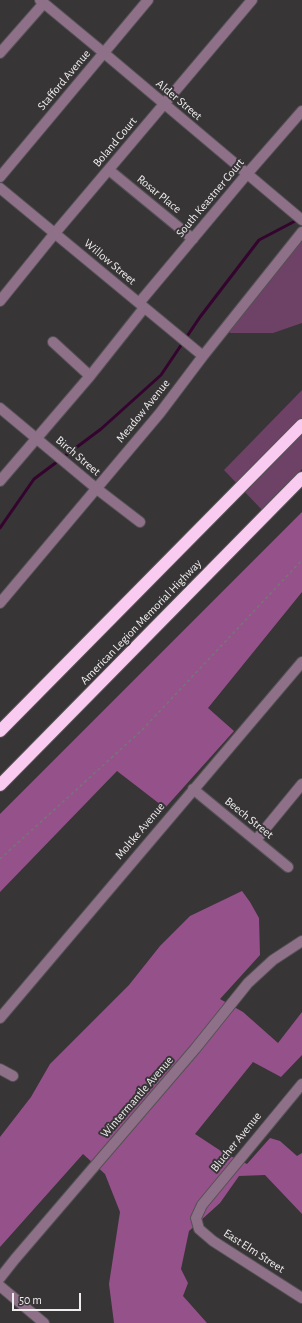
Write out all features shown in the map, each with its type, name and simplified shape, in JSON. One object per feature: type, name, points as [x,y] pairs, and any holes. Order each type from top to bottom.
[{"type":"highway","name":"American Legion Memorial Highway","points":[[0,731],[300,427]]},
{"type":"highway","name":"American Legion Memorial Highway","points":[[0,785],[302,478]]},
{"type":"street","name":"Boland Court","points":[[0,301],[54,233],[252,0]]},
{"type":"street","name":"Stafford Avenue","points":[[0,177],[104,53],[144,1]]},
{"type":"street","name":"Alder Street","points":[[42,2],[302,220]]},
{"type":"street","points":[[0,53],[42,2]]},
{"type":"street","name":"South Keastner Court","points":[[0,481],[90,376],[193,239],[302,111]]},
{"type":"street","name":"Rosar Place","points":[[109,170],[193,239]]},
{"type":"street","name":"Willow Street","points":[[0,188],[203,356]]},
{"type":"street","name":"Meadow Avenue","points":[[0,603],[160,413],[203,356],[302,232]]},
{"type":"street","points":[[53,342],[90,376]]},
{"type":"street","name":"Birch Street","points":[[0,408],[140,522]]},
{"type":"street","name":"Moltke Avenue","points":[[0,1018],[302,662]]},
{"type":"street","points":[[256,840],[302,784]]},
{"type":"street","name":"Beech Street","points":[[193,789],[288,867]]},
{"type":"street","name":"Wintermantle Avenue","points":[[0,1278],[195,1049],[248,983],[273,960],[302,941]]},
{"type":"street","points":[[0,1069],[13,1076]]},
{"type":"street","name":"Blucher Avenue","points":[[196,1221],[202,1205],[302,1084]]},
{"type":"street","name":"East Elm Street","points":[[196,1221],[199,1229],[213,1241],[302,1298]]},
{"type":"street","points":[[0,1286],[44,1323]]},
{"type":"path","points":[[0,859],[142,730],[302,560]]},
{"type":"shaded area","points":[[302,229],[302,323],[273,333],[231,333],[220,329]]},
{"type":"shaded area","points":[[302,390],[302,469],[262,510],[224,470]]},
{"type":"shaded area","points":[[302,512],[302,592],[208,708],[234,731],[165,808],[117,771],[0,892],[0,814]]},
{"type":"shaded area","points":[[242,891],[259,918],[260,955],[220,999],[243,1012],[278,1043],[302,1012],[302,1055],[281,1077],[253,1062],[195,1134],[224,1153],[247,1164],[270,1138],[280,1141],[297,1156],[302,1153],[302,1214],[265,1175],[239,1176],[220,1203],[189,1231],[181,1269],[188,1283],[183,1296],[207,1323],[114,1323],[109,1284],[120,1212],[105,1174],[83,1154],[0,1247],[0,1137],[31,1097],[50,1064],[129,985],[160,946],[190,916]]},
{"type":"waterway","points":[[0,528],[34,479],[101,429],[161,375],[200,317],[259,240],[299,219]]}]
